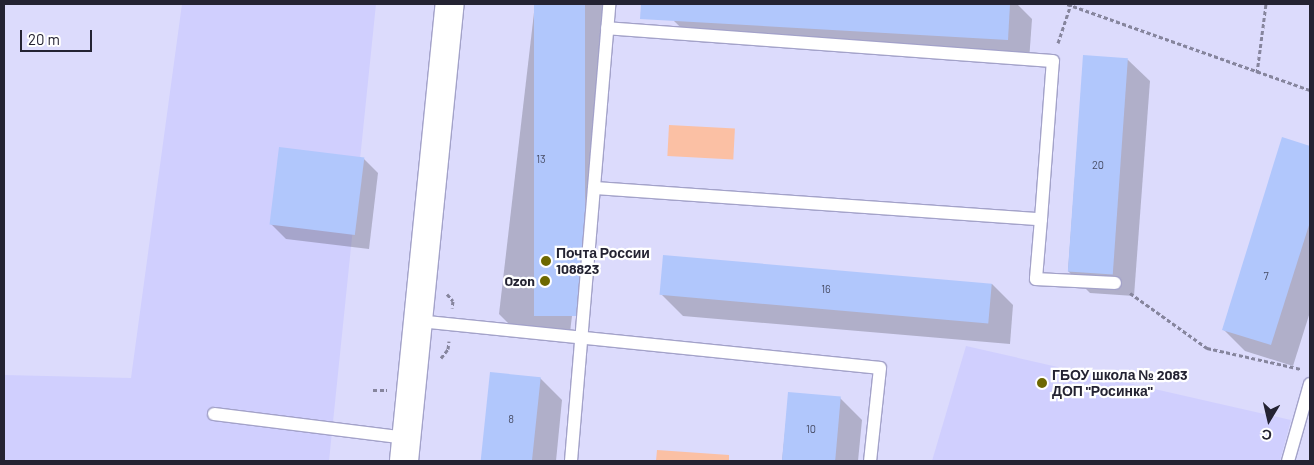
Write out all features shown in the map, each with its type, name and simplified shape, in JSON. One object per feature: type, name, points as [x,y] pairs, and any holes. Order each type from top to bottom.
[{"type":"street","points":[[405,450],[450,4]]},
{"type":"lane","points":[[571,461],[609,4]]},
{"type":"lane","points":[[607,28],[1053,61],[1036,279],[1115,283]]},
{"type":"lane","points":[[594,188],[1041,219]]},
{"type":"lane","points":[[418,321],[880,368],[870,461]]},
{"type":"lane","points":[[1288,461],[1309,391]]},
{"type":"lane","points":[[214,414],[405,450]]},
{"type":"path","points":[[1053,61],[1068,4],[1257,73],[1310,90]]},
{"type":"path","points":[[1257,73],[1266,4]]},
{"type":"path","points":[[1115,283],[1207,348],[1310,371]]},
{"type":"shaded area","points":[[182,4],[376,4],[329,461],[4,461],[4,375],[131,378]]},
{"type":"shaded area","points":[[669,125],[735,128],[733,159],[667,156]]},
{"type":"shaded area","name":"ГБОУ школа № 2083 ДОП \"Росинка\"","points":[[966,346],[1291,420],[1280,461],[932,461]]},
{"type":"shaded area","points":[[657,450],[729,455],[729,461],[656,461]]},
{"type":"building","points":[[534,4],[585,4],[585,316],[534,316]]},
{"type":"building","points":[[641,4],[1010,4],[1008,40],[640,19]]},
{"type":"building","points":[[1083,55],[1128,58],[1113,275],[1068,271]]},
{"type":"building","points":[[1282,137],[1310,146],[1310,222],[1271,345],[1222,330]]},
{"type":"building","points":[[279,147],[364,157],[355,235],[269,224]]},
{"type":"building","points":[[663,255],[992,284],[988,324],[660,295]]},
{"type":"building","points":[[490,372],[541,377],[532,461],[481,461]]},
{"type":"building","points":[[788,392],[841,397],[835,461],[782,461]]},
{"type":"place","name":"Почта России 108823","points":[[546,261]]},
{"type":"place","name":"Ozon","points":[[545,281]]},
{"type":"place","name":"ГБОУ школа № 2083 ДОП \"Росинка\"","points":[[1042,383]]}]
